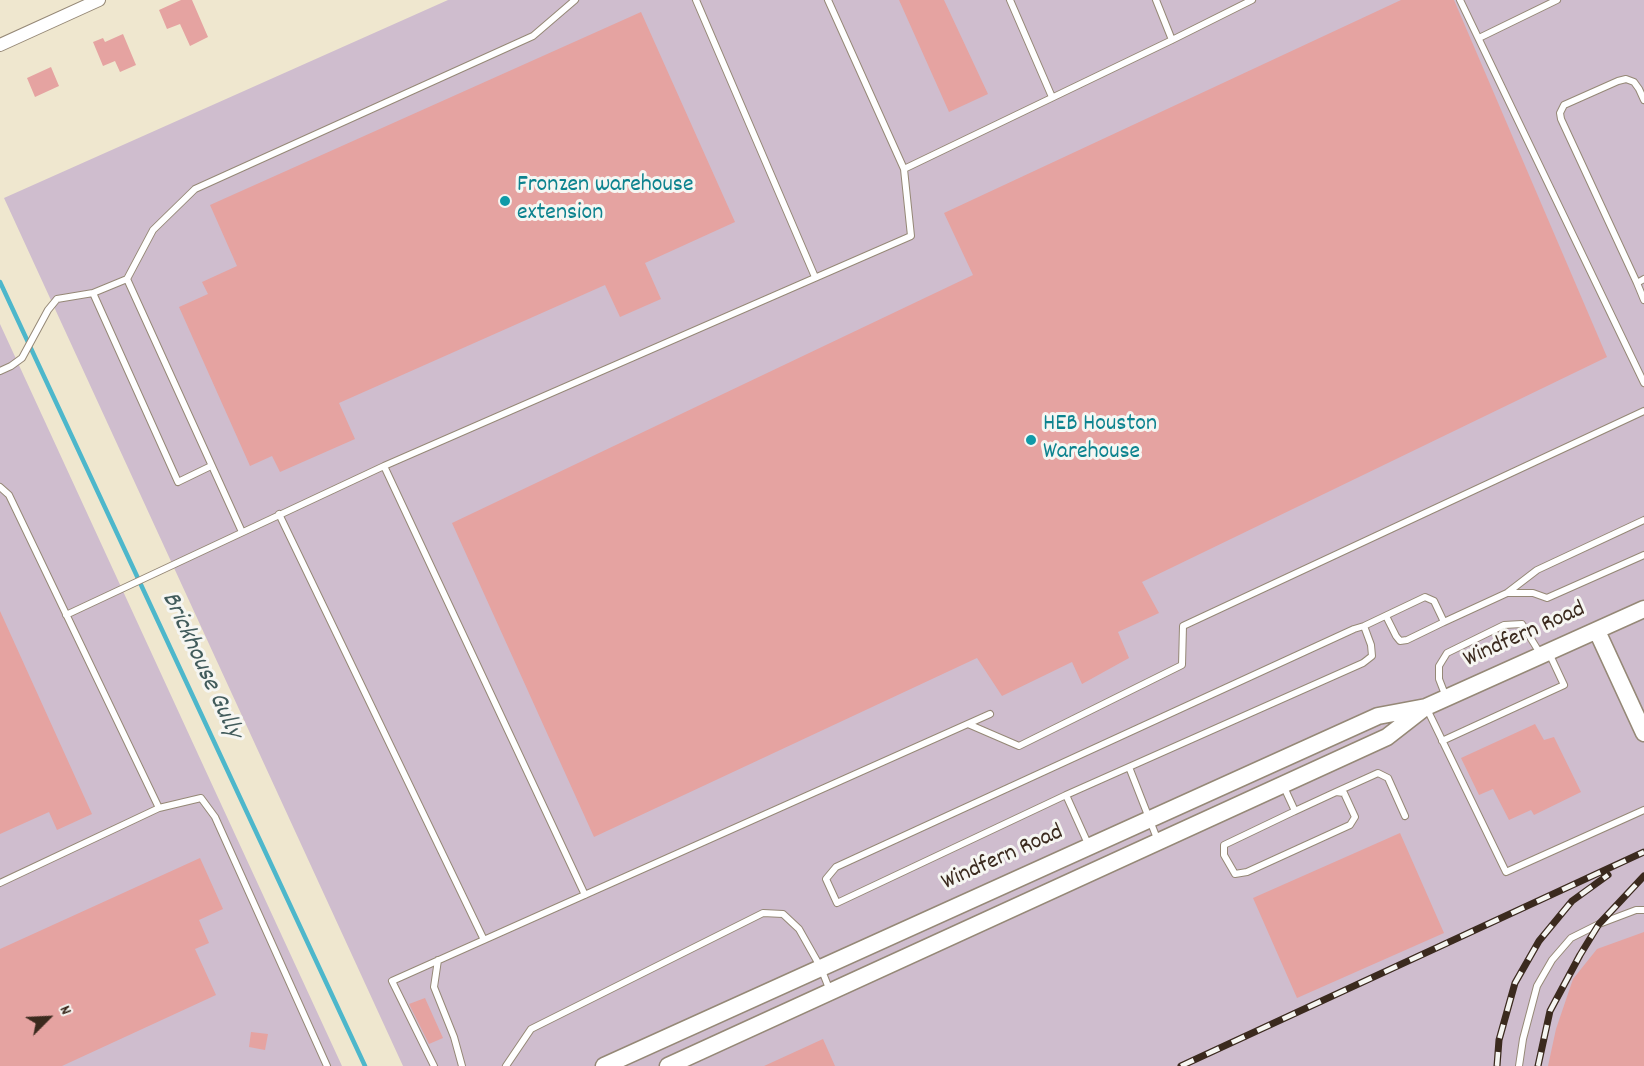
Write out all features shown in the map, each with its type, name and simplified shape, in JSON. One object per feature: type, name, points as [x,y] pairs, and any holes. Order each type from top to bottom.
[{"type":"street","points":[[0,45],[99,0]]},
{"type":"street","name":"Windfern Road","points":[[668,1066],[1387,737],[1426,707],[1644,609]]},
{"type":"street","points":[[1597,631],[1644,734]]},
{"type":"street","name":"Windfern Road","points":[[604,1066],[1377,716],[1426,707]]},
{"type":"lane","points":[[0,371],[22,358],[48,310],[57,299],[93,293],[128,279],[153,230],[195,189],[533,36],[575,0]]},
{"type":"lane","points":[[696,0],[815,277]]},
{"type":"lane","points":[[66,615],[384,466],[910,236],[904,169],[828,0]]},
{"type":"lane","points":[[1010,0],[1052,97]]},
{"type":"lane","points":[[1156,0],[1173,40]]},
{"type":"lane","points":[[904,169],[1252,0]]},
{"type":"lane","points":[[1460,0],[1644,383]]},
{"type":"lane","points":[[1479,38],[1557,0]]},
{"type":"lane","points":[[1644,100],[1634,82],[1626,79],[1564,105],[1560,113],[1644,300]]},
{"type":"lane","points":[[128,279],[242,532]]},
{"type":"lane","points":[[1636,283],[1644,279]]},
{"type":"lane","points":[[93,293],[178,482],[211,466]]},
{"type":"lane","points":[[968,724],[1019,746],[1182,665],[1183,626],[1644,411]]},
{"type":"lane","points":[[384,466],[585,895]]},
{"type":"lane","points":[[0,488],[9,495],[159,808]]},
{"type":"lane","points":[[279,514],[484,940]]},
{"type":"lane","points":[[1386,616],[1400,641],[1407,640],[1507,593],[1536,570],[1644,520]]},
{"type":"lane","points":[[1507,593],[1533,593],[1547,598],[1644,555]]},
{"type":"lane","points":[[1364,626],[1371,645],[1372,656],[1363,663],[1066,795],[837,903],[826,879],[836,867],[1425,597],[1434,601],[1444,622]]},
{"type":"lane","points":[[1442,741],[1564,685],[1545,654],[1522,624],[1504,625],[1447,653],[1439,666],[1439,679],[1446,698]]},
{"type":"lane","points":[[1426,707],[1506,872],[1644,810]]},
{"type":"lane","points":[[434,1066],[392,981],[990,714]]},
{"type":"lane","points":[[1130,767],[1158,842]]},
{"type":"lane","points":[[1336,792],[1344,793],[1355,817],[1350,825],[1247,872],[1235,874],[1224,855],[1224,845],[1295,811],[1336,792],[1378,773],[1388,778],[1405,816]]},
{"type":"lane","points":[[1283,785],[1295,811]]},
{"type":"lane","points":[[1066,795],[1089,846]]},
{"type":"lane","points":[[0,883],[159,808],[201,798],[215,817],[327,1066]]},
{"type":"lane","points":[[1519,1066],[1523,1039],[1537,986],[1552,960],[1571,938],[1599,924],[1644,909]]},
{"type":"lane","points":[[506,1066],[531,1029],[763,913],[783,914],[799,929],[821,968],[830,992]]},
{"type":"lane","points":[[438,960],[434,987],[454,1037],[462,1066]]},
{"type":"shaded area","points":[[448,0],[1644,0],[1644,1066],[403,1066],[4,198]]},
{"type":"shaded area","points":[[0,324],[215,791],[342,1066],[0,1066]]},
{"type":"building","points":[[181,0],[192,0],[208,37],[190,46],[180,24],[167,29],[159,10]]},
{"type":"building","points":[[899,0],[944,0],[988,94],[949,112]]},
{"type":"building","name":"HEB Houston Warehouse","points":[[1401,0],[1454,0],[1607,357],[1142,582],[1159,613],[1118,632],[1129,658],[1082,684],[1072,662],[1002,696],[977,658],[594,837],[452,523],[973,275],[944,213]]},
{"type":"building","points":[[641,12],[735,222],[645,263],[661,299],[620,317],[605,285],[339,403],[355,439],[280,472],[272,456],[250,466],[179,307],[208,294],[202,282],[237,266],[210,205]]},
{"type":"building","points":[[123,34],[136,65],[120,72],[115,61],[103,66],[93,42],[103,38],[105,42]]},
{"type":"building","points":[[51,67],[59,86],[35,97],[27,78]]},
{"type":"building","points":[[0,611],[92,814],[57,830],[49,812],[0,834]]},
{"type":"building","points":[[1535,724],[1544,740],[1554,737],[1581,792],[1534,815],[1531,810],[1509,820],[1493,789],[1479,795],[1461,758]]},
{"type":"building","points":[[1400,833],[1444,933],[1297,998],[1253,898]]},
{"type":"building","points":[[200,858],[223,909],[199,920],[209,943],[195,949],[216,995],[62,1066],[0,1066],[0,949]]},
{"type":"building","points":[[1644,932],[1644,1066],[1548,1066],[1556,1029],[1573,979],[1597,949]]},
{"type":"building","points":[[425,998],[443,1038],[429,1044],[409,1004]]},
{"type":"building","points":[[251,1032],[268,1034],[265,1050],[249,1047]]},
{"type":"building","points":[[823,1039],[835,1066],[764,1066]]},
{"type":"waterway","name":"Brickhouse Gully","points":[[0,282],[365,1066]]},
{"type":"railway","points":[[1181,1066],[1644,852]]},
{"type":"railway","points":[[1497,1066],[1499,1040],[1515,983],[1539,941],[1572,901],[1608,875]]},
{"type":"railway","points":[[1538,1066],[1550,1011],[1580,955],[1599,924],[1644,876]]},
{"type":"place","name":"Fronzen warehouse extension","points":[[505,201]]},
{"type":"place","name":"HEB Houston Warehouse","points":[[1031,440]]}]
